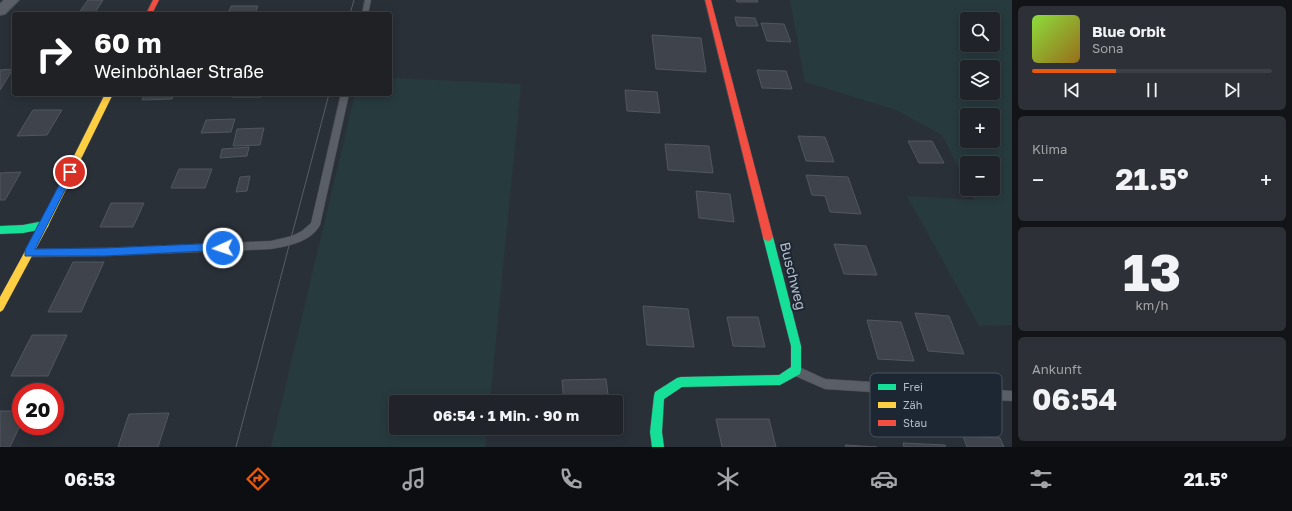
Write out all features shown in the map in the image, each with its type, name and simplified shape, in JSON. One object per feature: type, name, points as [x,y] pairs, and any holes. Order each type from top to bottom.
[{"type":"street","points":[[0,11],[12,0]]},
{"type":"street","points":[[150,12],[156,0]]},
{"type":"street","name":"Buschweg","points":[[708,0],[796,346],[796,370]]},
{"type":"street","points":[[0,307],[44,225],[108,96]]},
{"type":"street","points":[[0,230],[23,229],[44,225]]},
{"type":"street","points":[[658,447],[656,432],[659,396],[682,382],[780,380],[796,370]]},
{"type":"lane","points":[[365,12],[368,0]]},
{"type":"lane","points":[[28,253],[121,252],[271,245],[290,242],[304,236],[315,224],[345,96]]},
{"type":"lane","points":[[796,370],[825,384],[870,387]]},
{"type":"lane","points":[[1002,395],[1012,396]]},
{"type":"green space","points":[[790,0],[1012,0],[1012,325],[979,326],[907,196],[974,200],[972,196],[1000,196],[1000,156],[960,156],[960,170],[942,135],[896,110],[805,82]]},
{"type":"green space","points":[[392,78],[521,84],[491,395],[389,395],[389,435],[486,435],[485,447],[271,447],[355,96],[392,96]]},
{"type":"building","points":[[88,0],[103,0],[95,12],[79,12]]},
{"type":"building","points":[[736,0],[757,0],[758,2],[737,2]]},
{"type":"building","points":[[231,6],[258,6],[256,12],[229,12]]},
{"type":"building","points":[[735,17],[755,18],[758,26],[737,26]]},
{"type":"building","points":[[761,23],[784,24],[791,42],[767,41]]},
{"type":"building","points":[[652,35],[701,38],[706,72],[656,69]]},
{"type":"building","points":[[12,69],[0,90],[0,70]]},
{"type":"building","points":[[757,70],[786,71],[792,89],[762,88]]},
{"type":"building","points":[[625,90],[657,92],[660,113],[627,111]]},
{"type":"building","points":[[144,96],[173,96],[172,99],[142,100]]},
{"type":"building","points":[[232,96],[261,96],[261,97]]},
{"type":"building","points":[[33,110],[62,110],[47,135],[17,136]]},
{"type":"building","points":[[235,119],[231,132],[201,133],[206,120]]},
{"type":"building","points":[[264,128],[260,145],[233,146],[237,129]]},
{"type":"building","points":[[798,136],[825,137],[834,162],[806,161]]},
{"type":"building","points":[[908,141],[932,141],[944,163],[919,163]]},
{"type":"building","points":[[665,144],[709,146],[713,173],[668,170]]},
{"type":"building","points":[[249,147],[247,156],[220,158],[222,149]]},
{"type":"building","points":[[179,169],[212,169],[205,188],[171,188]]},
{"type":"building","points":[[21,172],[5,200],[0,200],[0,173]]},
{"type":"building","points":[[806,175],[848,177],[861,214],[830,212],[825,196],[812,195]]},
{"type":"building","points":[[250,176],[247,191],[236,192],[240,177]]},
{"type":"building","points":[[696,191],[730,194],[734,222],[699,218]]},
{"type":"building","points":[[111,203],[144,203],[133,227],[100,227]]},
{"type":"building","points":[[834,244],[866,246],[877,275],[844,274]]},
{"type":"building","points":[[73,262],[104,262],[81,312],[48,312]]},
{"type":"building","points":[[643,306],[688,309],[694,347],[647,345]]},
{"type":"building","points":[[915,313],[949,316],[964,354],[928,351]]},
{"type":"building","points":[[727,317],[758,317],[765,347],[733,346]]},
{"type":"building","points":[[867,320],[901,322],[914,361],[878,359]]},
{"type":"building","points":[[32,335],[67,335],[48,376],[11,376]]},
{"type":"building","points":[[606,379],[608,395],[563,395],[562,380]]},
{"type":"building","points":[[0,411],[12,411],[12,435],[16,435],[10,447],[0,447]]},
{"type":"building","points":[[169,413],[158,447],[118,447],[129,414]]},
{"type":"building","points":[[716,419],[769,419],[776,447],[722,447]]},
{"type":"building","points":[[963,437],[1000,438],[1004,447],[967,447]]},
{"type":"building","points":[[903,443],[945,445],[946,447],[904,447]]},
{"type":"building","points":[[845,445],[877,447],[846,447]]},
{"type":"tram line","points":[[351,12],[354,0]]},
{"type":"tram line","points":[[236,447],[328,96]]},
{"type":"traffic: fast","points":[[0,230],[23,229],[44,225]]},
{"type":"traffic: fast","points":[[658,447],[656,432],[659,396],[681,382],[780,380],[796,370],[796,346],[768,237]]},
{"type":"traffic: slow","points":[[0,307],[44,225],[108,96]]},
{"type":"traffic: jam","points":[[150,12],[156,0]]},
{"type":"traffic: jam","points":[[708,0],[768,237]]},
{"type":"route","points":[[70,172],[44,225],[28,253],[223,248]]}]
